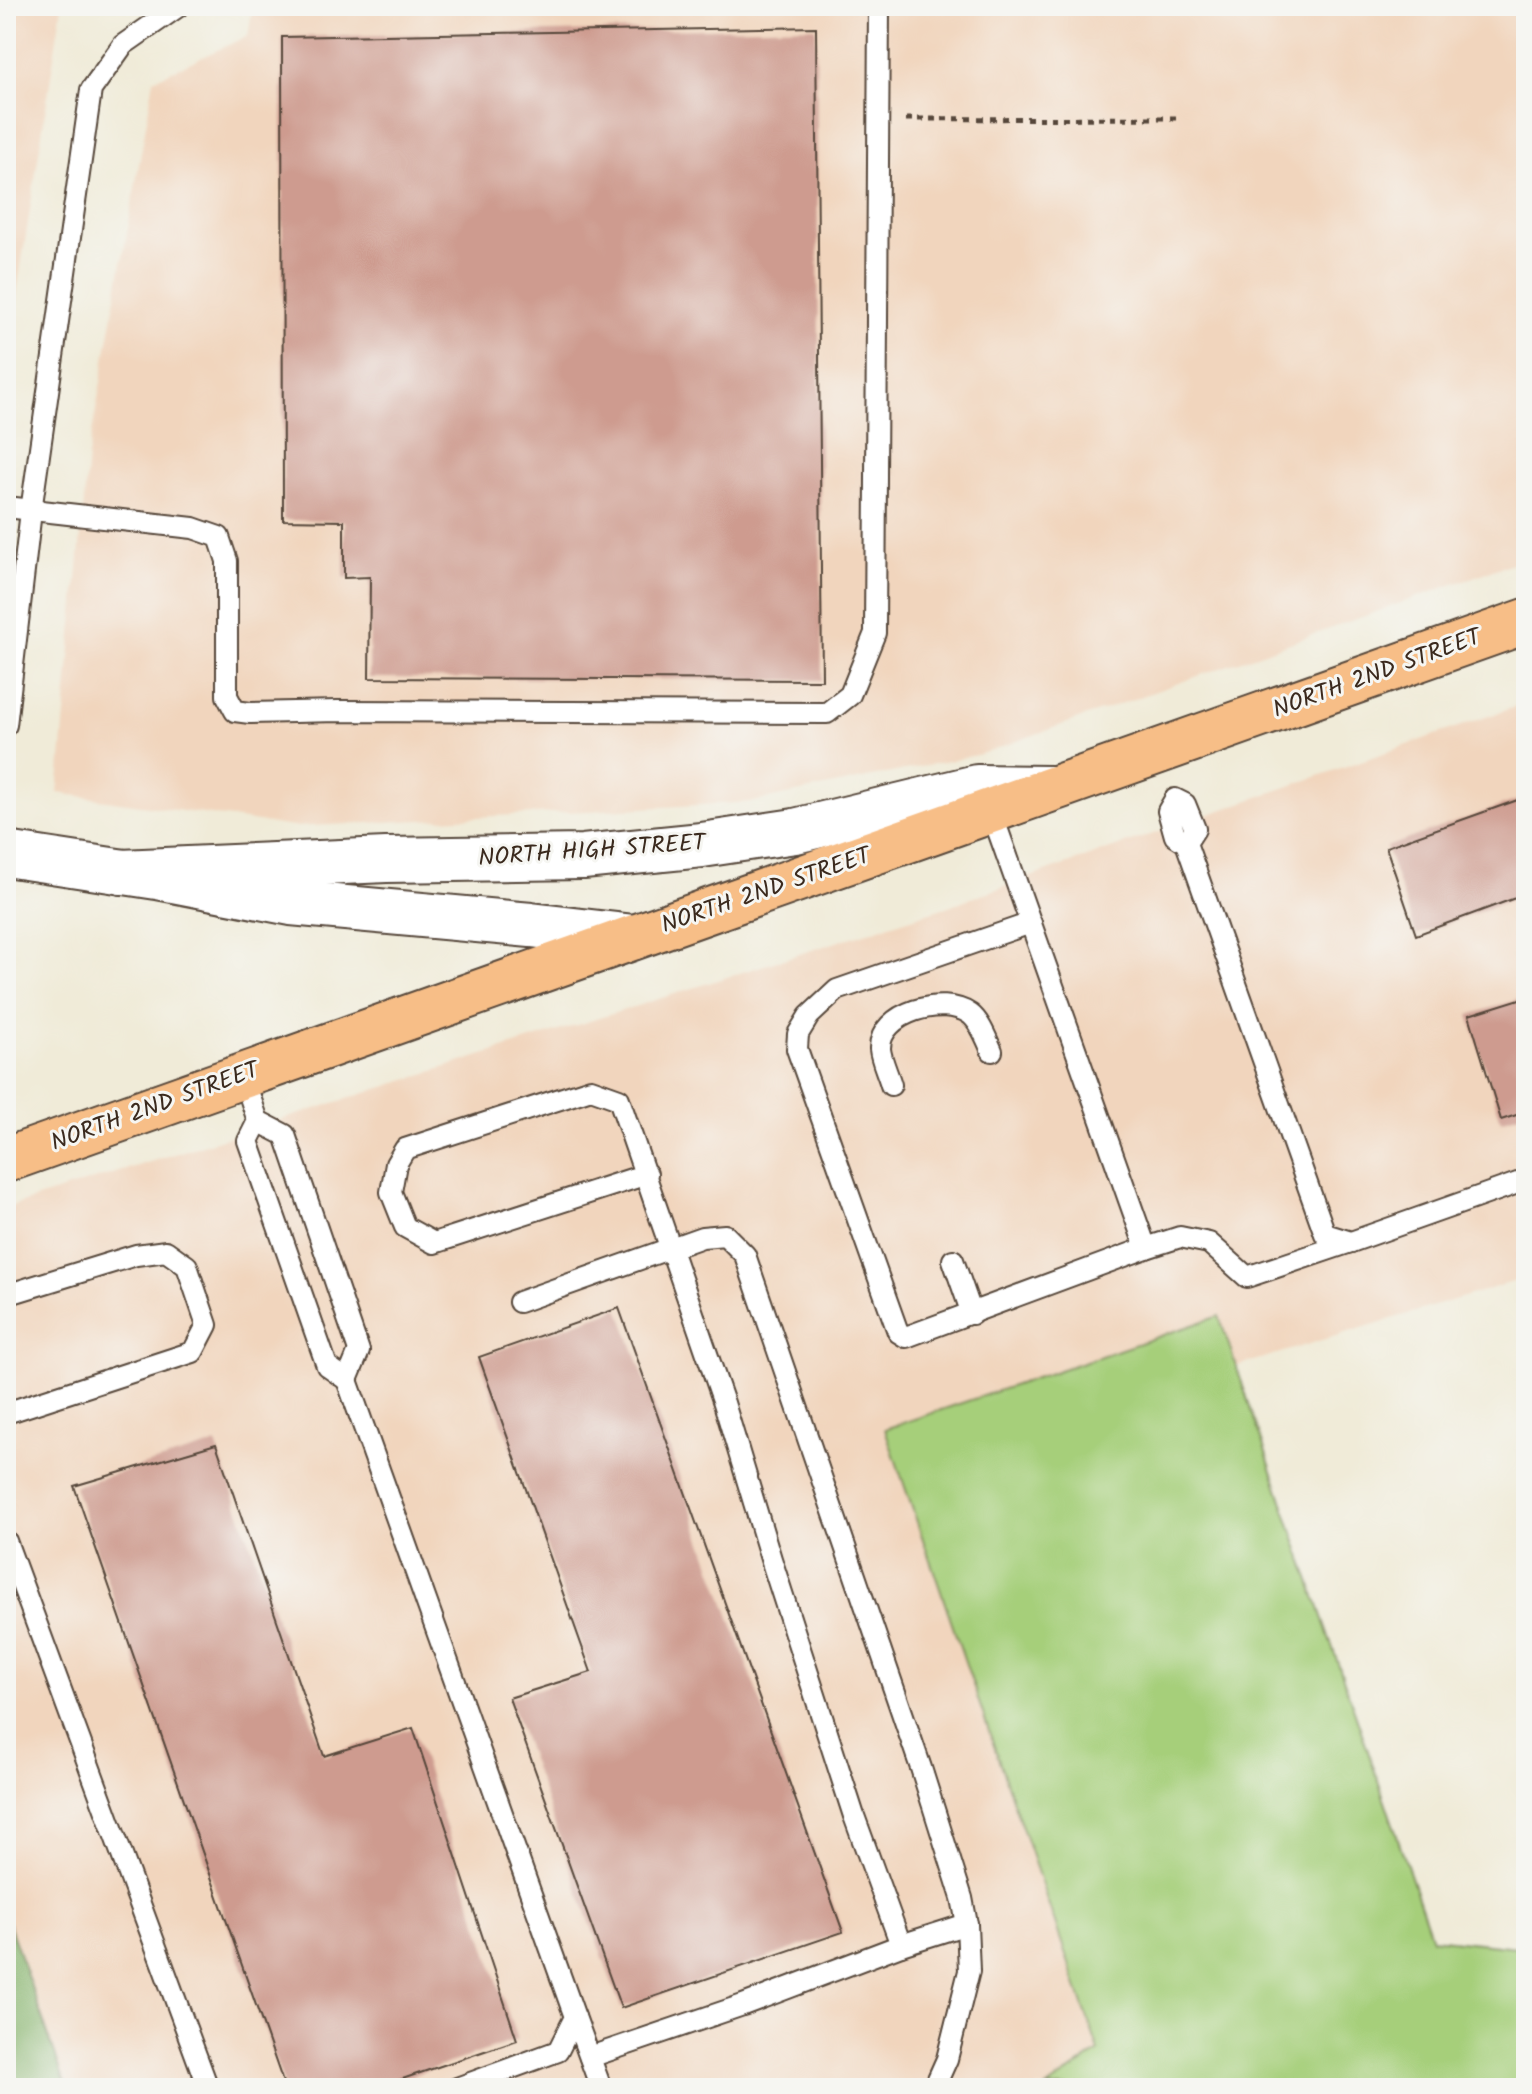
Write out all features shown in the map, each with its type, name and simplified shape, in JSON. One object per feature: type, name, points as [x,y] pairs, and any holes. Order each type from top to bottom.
[{"type":"main road","name":"NORTH 2ND STREET","points":[[6,1160],[1526,621]]},
{"type":"street","name":"NORTH HIGH STREET","points":[[121,872],[386,860],[583,857],[702,845],[795,831],[977,787],[1057,788]]},
{"type":"street","name":"NORTH HIGH STREET","points":[[6,854],[291,903],[634,937]]},
{"type":"lane","points":[[6,725],[31,511],[91,90],[123,45],[179,6]]},
{"type":"lane","points":[[6,507],[193,528],[219,537],[227,561],[227,696],[235,711],[827,713],[850,695],[875,633],[879,6]]},
{"type":"lane","points":[[991,811],[1146,1248]]},
{"type":"lane","points":[[1186,843],[1325,1234],[1351,1242]]},
{"type":"lane","points":[[1031,923],[837,990],[809,1016],[798,1034],[797,1049],[898,1332],[906,1337],[1180,1237],[1209,1243],[1247,1277],[1526,1180]]},
{"type":"lane","points":[[891,1085],[880,1049],[884,1035],[896,1020],[912,1010],[929,1006],[954,1007],[971,1014],[992,1051]]},
{"type":"lane","points":[[243,1076],[258,1121],[285,1135],[359,1351],[347,1380]]},
{"type":"lane","points":[[647,1174],[434,1243],[405,1227],[391,1192],[396,1164],[405,1149],[591,1089],[619,1099],[647,1174],[724,1403],[849,1801],[901,1945]]},
{"type":"lane","points":[[258,1121],[248,1141],[327,1366],[347,1380],[601,2088]]},
{"type":"lane","points":[[519,1302],[702,1237],[725,1235],[745,1255],[921,1768],[962,1898],[967,1924],[969,1971],[947,2059],[934,2088]]},
{"type":"lane","points":[[6,1295],[136,1255],[166,1251],[187,1266],[207,1325],[193,1352],[6,1413]]},
{"type":"lane","points":[[953,1260],[972,1314]]},
{"type":"lane","points":[[6,1541],[208,2088]]},
{"type":"lane","points":[[590,2057],[967,1924]]},
{"type":"lane","points":[[457,2088],[558,2051],[575,2017]]},
{"type":"path","points":[[878,119],[1177,118]]},
{"type":"shaded area","points":[[6,6],[62,6],[6,362]]},
{"type":"shaded area","points":[[253,6],[1526,6],[1526,558],[981,754],[753,802],[293,827],[58,793],[88,456],[154,79],[248,36]]},
{"type":"shaded area","points":[[1526,703],[1526,1278],[1237,1366],[1220,1316],[885,1429],[1099,2051],[1047,2088],[67,2088],[6,1916],[6,1208],[946,907]]},
{"type":"green space","points":[[1219,1316],[1432,1938],[1526,1948],[1526,2088],[1047,2088],[1099,2051],[885,1429]]},
{"type":"green space","points":[[6,1916],[67,2088],[6,2088]]},
{"type":"building","points":[[816,27],[822,680],[369,678],[370,577],[344,578],[344,521],[283,520],[282,37]]},
{"type":"building","points":[[1526,797],[1526,894],[1416,935],[1386,847]]},
{"type":"building","points":[[1526,997],[1526,1112],[1501,1120],[1469,1015]]},
{"type":"building","points":[[619,1308],[843,1932],[621,2008],[509,1698],[591,1672],[479,1357]]},
{"type":"building","points":[[216,1444],[324,1756],[413,1728],[517,2040],[376,2088],[285,2088],[74,1486]]}]
